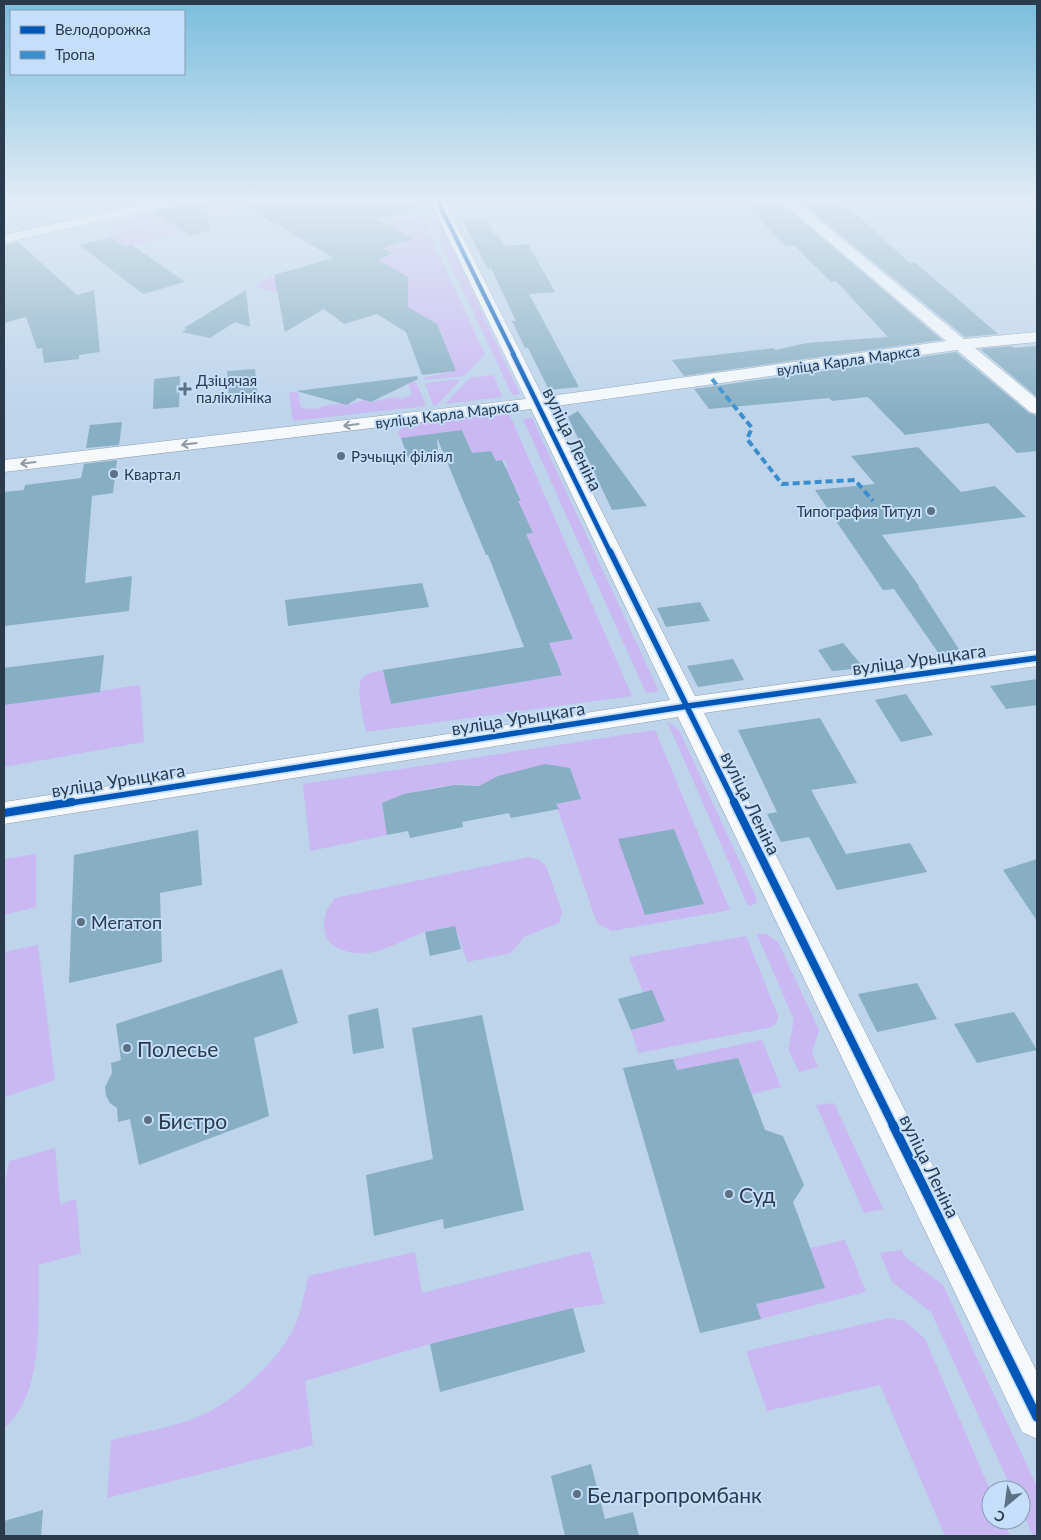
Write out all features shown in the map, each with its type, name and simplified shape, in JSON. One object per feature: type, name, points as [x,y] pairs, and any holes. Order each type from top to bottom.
[{"type":"street","name":"вуліца Леніна","points":[[474,274],[1037,1417]]},
{"type":"street","points":[[877,274],[1037,408]]},
{"type":"street","name":"вуліца Карла Маркса","points":[[4,466],[538,403],[962,344],[1037,336]]},
{"type":"street","name":"вуліца Урыцкага","points":[[4,813],[688,706],[1037,658]]},
{"type":"shaded area","points":[[328,274],[448,274],[485,355],[464,376],[425,380],[423,378],[453,371],[450,355],[447,355],[442,333],[425,317],[415,311],[340,308],[327,312],[276,292],[254,287],[270,276],[286,286]]},
{"type":"shaded area","points":[[455,274],[464,274],[520,394],[512,395]]},
{"type":"shaded area","points":[[494,375],[502,397],[445,404],[470,378]]},
{"type":"shaded area","points":[[461,379],[437,405],[433,405],[425,383]]},
{"type":"shaded area","points":[[407,380],[416,382],[426,406],[293,421],[289,392],[298,392],[301,408],[317,409],[323,406],[341,403],[347,405],[365,400],[371,402],[395,397],[401,399],[412,395]]},
{"type":"shaded area","points":[[508,411],[632,696],[366,732],[359,689],[362,678],[372,672],[383,670],[392,704],[562,675],[549,643],[573,639],[525,534],[533,533],[513,502],[521,500],[516,489],[511,489],[501,469],[508,467],[504,460],[496,461],[491,451],[472,453],[462,430],[401,438],[398,432],[404,425],[410,423]]},
{"type":"shaded area","points":[[532,418],[658,692],[646,693],[523,419]]},
{"type":"shaded area","points":[[140,685],[144,742],[4,767],[4,705]]},
{"type":"shaded area","points":[[667,721],[679,730],[757,899],[755,904],[748,906]]},
{"type":"shaded area","points":[[655,730],[730,910],[612,931],[597,923],[556,804],[478,786],[453,785],[435,787],[382,803],[387,835],[310,851],[303,784]]},
{"type":"shaded area","points":[[36,854],[36,907],[4,915],[4,859]]},
{"type":"shaded area","points":[[529,857],[539,860],[546,866],[562,912],[559,923],[524,937],[511,953],[467,962],[455,926],[428,931],[383,949],[362,954],[351,953],[337,948],[326,936],[324,923],[326,914],[335,898]]},
{"type":"shaded area","points":[[757,934],[766,934],[778,942],[819,1030],[812,1052],[818,1067],[799,1072],[788,1049],[794,1020]]},
{"type":"shaded area","points":[[746,936],[778,1016],[776,1024],[768,1028],[638,1053],[631,1030],[665,1021],[643,992],[629,957]]},
{"type":"shaded area","points":[[38,945],[55,1080],[4,1097],[4,952]]},
{"type":"shaded area","points":[[762,1040],[781,1087],[752,1094],[738,1058],[677,1070],[673,1059]]},
{"type":"shaded area","points":[[834,1103],[883,1209],[864,1213],[816,1105]]},
{"type":"shaded area","points":[[55,1148],[60,1204],[76,1199],[81,1253],[39,1265],[38,1330],[33,1374],[27,1395],[17,1413],[4,1428],[4,1190],[9,1161]]},
{"type":"shaded area","points":[[845,1240],[866,1292],[761,1319],[756,1304],[810,1248]]},
{"type":"shaded area","points":[[902,1250],[904,1256],[943,1285],[1037,1487],[1037,1536],[1033,1536],[1030,1530],[1031,1480],[1007,1480],[931,1312],[892,1282],[880,1253]]},
{"type":"shaded area","points":[[590,1251],[604,1304],[573,1308],[430,1344],[305,1381],[313,1445],[107,1498],[111,1440],[190,1420],[214,1409],[242,1389],[269,1363],[290,1335],[299,1316],[308,1276],[415,1252],[422,1293]]},
{"type":"shaded area","points":[[890,1318],[905,1321],[925,1339],[986,1480],[981,1480],[981,1530],[1007,1530],[1010,1536],[945,1536],[880,1385],[767,1411],[746,1351]]},
{"type":"building","points":[[4,274],[53,274],[77,295],[94,290],[100,352],[79,355],[79,359],[44,363],[42,348],[37,349],[26,317],[4,323]]},
{"type":"building","points":[[117,274],[173,274],[185,282],[143,294]]},
{"type":"building","points":[[403,274],[408,277],[408,307],[437,324],[456,371],[422,375],[406,332],[377,314],[344,324],[324,309],[285,332],[274,275]]},
{"type":"building","points":[[494,274],[545,274],[555,292],[529,294],[579,387],[549,390],[512,321],[516,321]]},
{"type":"building","points":[[823,274],[864,274],[942,340],[684,376],[672,360],[774,348],[775,350],[807,343],[888,337],[836,281],[831,282]]},
{"type":"building","points":[[888,274],[929,274],[998,334],[965,337]]},
{"type":"building","points":[[246,290],[250,327],[235,322],[210,338],[182,332],[187,329],[184,328]]},
{"type":"building","points":[[1012,346],[1014,348],[1037,346],[1037,397],[980,349]]},
{"type":"building","points":[[956,352],[1029,413],[1037,416],[1037,451],[1017,453],[988,423],[905,435],[868,397],[832,401],[829,398],[709,409],[694,389]]},
{"type":"building","points":[[255,369],[258,398],[229,401],[227,371]]},
{"type":"building","points":[[180,376],[179,407],[153,409],[154,379]]},
{"type":"building","points":[[417,376],[418,379],[371,402],[358,398],[347,405],[296,391]]},
{"type":"building","points":[[578,411],[647,506],[612,510],[568,417]]},
{"type":"building","points":[[122,422],[119,445],[86,448],[90,425]]},
{"type":"building","points":[[462,430],[472,453],[491,451],[496,461],[502,460],[533,533],[526,534],[573,639],[549,643],[562,675],[391,704],[383,670],[524,647],[488,555],[486,555],[437,438],[438,454],[408,458],[401,438]]},
{"type":"building","points":[[918,447],[961,492],[995,486],[1026,517],[882,535],[919,586],[964,657],[944,661],[894,589],[883,590],[815,490],[875,484],[851,456]]},
{"type":"building","points":[[117,460],[113,493],[92,496],[85,583],[132,576],[129,611],[4,626],[4,492],[24,490],[25,485],[81,478],[84,464]]},
{"type":"building","points":[[422,583],[429,607],[288,626],[285,600]]},
{"type":"building","points":[[700,602],[710,621],[666,627],[657,608]]},
{"type":"building","points":[[843,643],[864,668],[832,671],[818,650]]},
{"type":"building","points":[[104,655],[100,692],[4,705],[4,668]]},
{"type":"building","points":[[733,659],[744,680],[698,687],[687,666]]},
{"type":"building","points":[[1037,679],[1037,705],[1006,709],[990,686]]},
{"type":"building","points":[[906,694],[933,735],[901,742],[875,700]]},
{"type":"building","points":[[820,718],[857,783],[811,790],[846,854],[910,843],[927,872],[837,890],[809,837],[781,842],[767,814],[777,812],[738,730]]},
{"type":"building","points":[[545,764],[570,768],[581,799],[556,804],[559,809],[511,818],[509,813],[462,822],[463,827],[410,838],[408,831],[387,835],[382,803],[404,794],[454,785],[479,786],[498,776]]},
{"type":"building","points":[[674,829],[704,904],[645,915],[618,839]]},
{"type":"building","points":[[198,830],[202,885],[160,893],[162,962],[69,983],[74,855]]},
{"type":"building","points":[[1037,859],[1037,921],[1003,870]]},
{"type":"building","points":[[455,926],[461,949],[430,956],[425,932]]},
{"type":"building","points":[[282,969],[298,1023],[254,1038],[269,1116],[139,1165],[130,1119],[118,1122],[117,1108],[110,1103],[106,1096],[105,1087],[112,1073],[111,1063],[121,1060],[116,1024]]},
{"type":"building","points":[[917,983],[937,1019],[877,1032],[858,994]]},
{"type":"building","points":[[652,990],[665,1021],[631,1030],[618,999]]},
{"type":"building","points":[[378,1008],[384,1048],[353,1054],[348,1015]]},
{"type":"building","points":[[1014,1012],[1037,1050],[977,1063],[954,1024]]},
{"type":"building","points":[[482,1015],[524,1210],[444,1229],[443,1219],[374,1236],[366,1175],[433,1159],[412,1028]]},
{"type":"building","name":"Суд","points":[[738,1058],[765,1130],[783,1136],[804,1185],[793,1202],[825,1288],[756,1304],[761,1319],[700,1333],[623,1068],[673,1059],[677,1070]]},
{"type":"building","points":[[573,1308],[585,1352],[440,1392],[430,1344]]},
{"type":"building","name":"Белагропромбанк","points":[[591,1464],[605,1519],[633,1512],[639,1536],[565,1536],[551,1476]]},
{"type":"building","points":[[43,1510],[41,1536],[4,1536],[4,1521]]},
{"type":"marked path","points":[[712,379],[752,428],[747,439],[782,484],[855,480],[873,501]]},
{"type":"cycle path","points":[[473,274],[1037,1417]]},
{"type":"cycle path","points":[[4,813],[688,706],[1037,658]]},
{"type":"place","name":"Дзіцячая паліклініка","points":[[185,389]]},
{"type":"place","name":"Рэчыцкі філіял","points":[[341,456]]},
{"type":"place","name":"Квартал","points":[[114,474]]},
{"type":"place","name":"Типография Титул","points":[[931,511]]},
{"type":"place","name":"Мегатоп","points":[[81,922]]},
{"type":"place","name":"Полесье","points":[[127,1048]]},
{"type":"place","name":"Бистро","points":[[148,1120]]},
{"type":"place","name":"Суд","points":[[729,1194]]},
{"type":"place","name":"Белагропромбанк","points":[[577,1494]]}]
